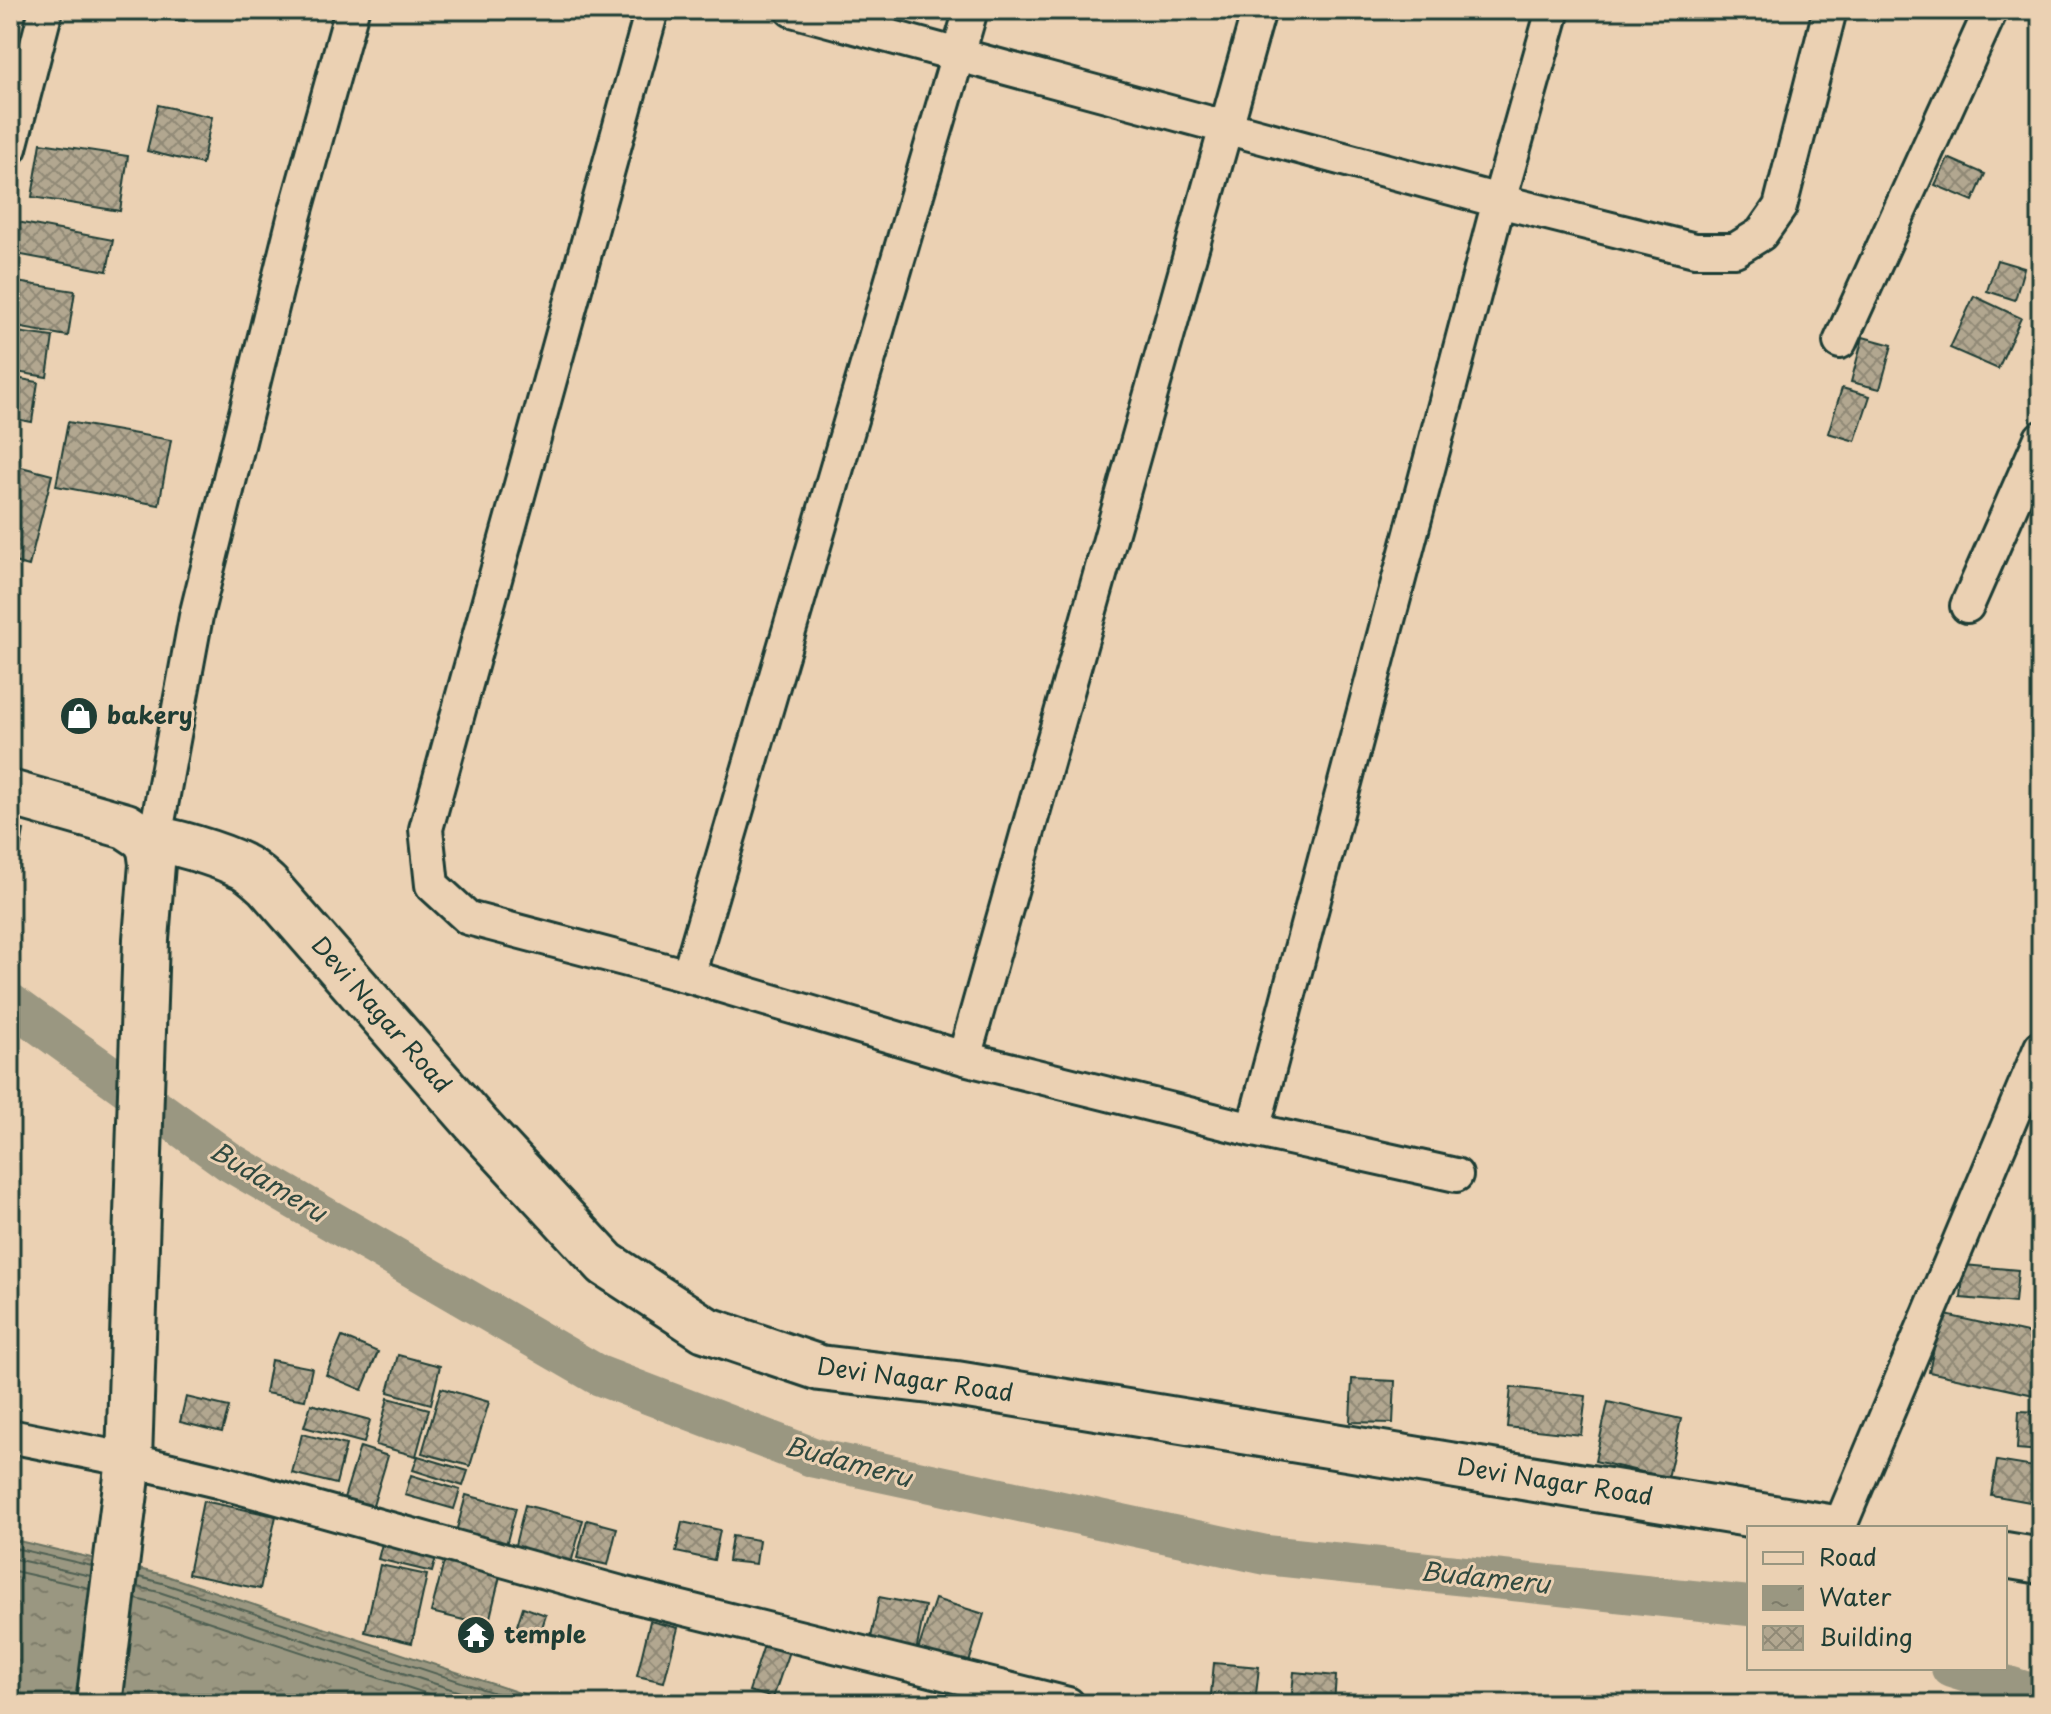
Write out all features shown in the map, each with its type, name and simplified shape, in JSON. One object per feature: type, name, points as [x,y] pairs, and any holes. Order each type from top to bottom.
[{"type":"street","points":[[10,148],[46,10]]},
{"type":"street","points":[[99,1704],[129,1460],[146,939],[152,864],[150,842],[196,616],[295,214],[352,10]]},
{"type":"street","points":[[652,10],[426,829],[432,885],[468,918],[688,976],[964,1058],[1253,1130],[1456,1175]]},
{"type":"street","points":[[792,10],[1499,201],[1695,250],[1735,250],[1761,234],[1780,207],[1830,10]]},
{"type":"street","points":[[688,976],[971,10]]},
{"type":"street","points":[[964,1058],[1259,10]]},
{"type":"street","points":[[1253,1130],[1499,201],[1553,10]]},
{"type":"street","points":[[1840,342],[1991,10]]},
{"type":"street","points":[[1967,606],[2041,438]]},
{"type":"street","name":"Devi Nagar Road","points":[[10,793],[126,826],[150,842],[214,855],[243,866],[267,885],[479,1127],[606,1264],[705,1329],[820,1368],[956,1384],[1824,1526]]},
{"type":"street","points":[[1837,1526],[2041,1047]]},
{"type":"street","points":[[10,1436],[217,1481],[625,1594],[1068,1704]]},
{"type":"street","points":[[2007,1555],[2041,1561]]},
{"type":"water","points":[[10,1539],[164,1575],[553,1704],[10,1704]]},
{"type":"building","points":[[94,10],[185,10],[184,21]]},
{"type":"building","points":[[158,105],[212,117],[202,164],[147,151]]},
{"type":"building","points":[[41,143],[128,156],[120,211],[32,197]]},
{"type":"building","points":[[1948,158],[1985,174],[1973,201],[1935,185]]},
{"type":"building","points":[[17,222],[113,240],[107,271],[11,253]]},
{"type":"building","points":[[1997,260],[2024,268],[2015,300],[1987,291]]},
{"type":"building","points":[[10,281],[75,291],[68,336],[10,326]]},
{"type":"building","points":[[1974,296],[2021,318],[1998,369],[1950,348]]},
{"type":"building","points":[[10,331],[53,337],[47,377],[10,371]]},
{"type":"building","points":[[1863,337],[1892,345],[1880,389],[1851,382]]},
{"type":"building","points":[[10,377],[38,382],[32,422],[10,418]]},
{"type":"building","points":[[1842,388],[1870,396],[1855,441],[1828,433]]},
{"type":"building","points":[[68,422],[171,440],[159,505],[56,486]]},
{"type":"building","points":[[10,464],[52,475],[29,566],[10,561]]},
{"type":"building","points":[[10,588],[16,589],[10,613]]},
{"type":"building","points":[[10,827],[24,830],[17,869],[10,867]]},
{"type":"building","points":[[1964,1265],[2018,1270],[2015,1303],[1961,1298]]},
{"type":"building","points":[[1941,1314],[2041,1336],[2041,1363],[2034,1395],[1929,1372]]},
{"type":"building","points":[[342,1337],[378,1352],[362,1390],[326,1375]]},
{"type":"building","points":[[398,1355],[440,1366],[431,1404],[388,1392]]},
{"type":"building","points":[[271,1360],[312,1368],[305,1400],[265,1393]]},
{"type":"building","points":[[1352,1379],[1395,1381],[1393,1423],[1350,1422]]},
{"type":"building","points":[[1511,1387],[1586,1396],[1581,1435],[1507,1427]]},
{"type":"building","points":[[441,1388],[489,1402],[470,1466],[422,1453]]},
{"type":"building","points":[[186,1397],[229,1407],[222,1432],[180,1422]]},
{"type":"building","points":[[388,1398],[429,1409],[416,1456],[376,1445]]},
{"type":"building","points":[[1608,1402],[1681,1419],[1668,1478],[1595,1461]]},
{"type":"building","points":[[311,1404],[370,1420],[364,1443],[304,1427]]},
{"type":"building","points":[[2019,1411],[2041,1412],[2041,1451],[2017,1449]]},
{"type":"building","points":[[302,1434],[346,1445],[336,1484],[292,1473]]},
{"type":"building","points":[[360,1447],[388,1456],[372,1509],[343,1501]]},
{"type":"building","points":[[418,1456],[468,1471],[463,1486],[413,1470]]},
{"type":"building","points":[[1997,1461],[2041,1468],[2041,1504],[1991,1495]]},
{"type":"building","points":[[411,1475],[460,1490],[454,1509],[405,1495]]},
{"type":"building","points":[[466,1495],[516,1508],[506,1545],[456,1532]]},
{"type":"building","points":[[203,1501],[276,1516],[260,1589],[188,1574]]},
{"type":"building","points":[[525,1505],[583,1520],[571,1563],[514,1549]]},
{"type":"building","points":[[587,1520],[617,1528],[608,1565],[577,1558]]},
{"type":"building","points":[[682,1522],[720,1530],[714,1560],[676,1552]]},
{"type":"building","points":[[732,1536],[759,1540],[756,1564],[728,1561]]},
{"type":"building","points":[[383,1540],[437,1554],[432,1572],[378,1559]]},
{"type":"building","points":[[444,1562],[500,1576],[488,1626],[431,1612]]},
{"type":"building","points":[[380,1565],[427,1575],[412,1643],[365,1632]]},
{"type":"building","points":[[879,1597],[925,1606],[916,1652],[870,1643]]},
{"type":"building","points":[[935,1599],[984,1614],[967,1669],[917,1653]]},
{"type":"building","points":[[523,1607],[546,1615],[537,1643],[514,1635]]},
{"type":"building","points":[[650,1621],[678,1628],[664,1682],[637,1676]]},
{"type":"building","points":[[765,1642],[789,1651],[773,1698],[749,1691]]},
{"type":"building","points":[[1214,1663],[1259,1667],[1255,1704],[1210,1704]]},
{"type":"building","points":[[1294,1672],[1336,1676],[1334,1704],[1291,1704]]},
{"type":"waterway","name":"Budameru","points":[[10,1003],[230,1162],[598,1375],[815,1458],[1266,1555],[1747,1606]]},
{"type":"waterway","name":"Budameru","points":[[1957,1670],[2041,1696]]},
{"type":"place","name":"bakery","points":[[79,716]]},
{"type":"place","name":"temple","points":[[476,1635]]}]
